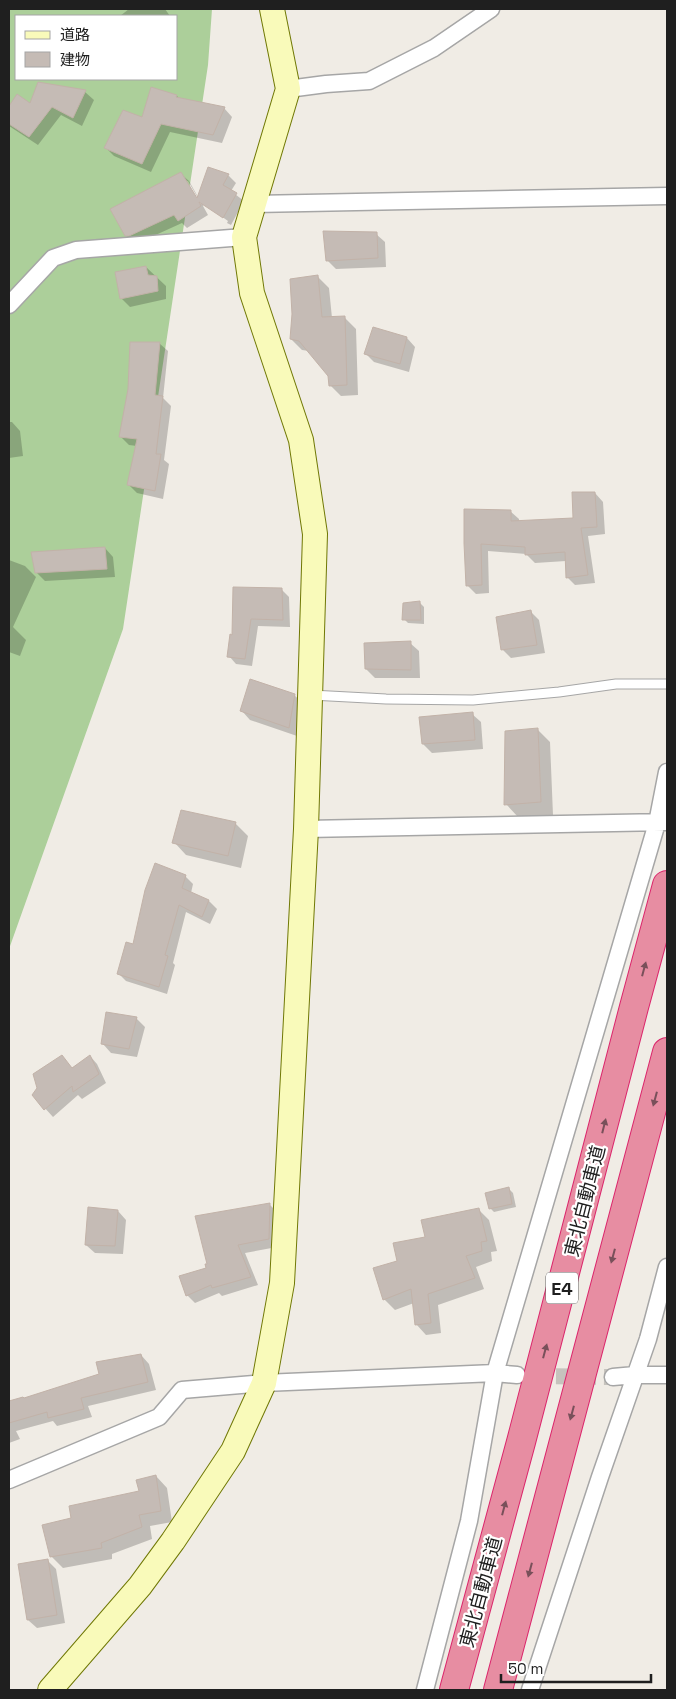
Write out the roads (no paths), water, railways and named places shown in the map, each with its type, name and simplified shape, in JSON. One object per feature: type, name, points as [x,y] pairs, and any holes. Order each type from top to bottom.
[{"type":"highway","name":"東北自動車道","points":[[454,1690],[526,1424],[667,884]]},
{"type":"highway","name":"E4","points":[[498,1690],[667,1052]]},
{"type":"street","points":[[50,1690],[140,1586],[173,1541],[233,1451],[264,1383],[282,1283],[306,829],[315,534],[301,440],[252,293],[244,237],[288,89],[272,9]]},
{"type":"street","points":[[288,89],[369,81],[434,48],[491,9]]},
{"type":"street","points":[[253,204],[667,196]]},
{"type":"street","points":[[9,305],[53,258],[76,250],[244,237]]},
{"type":"street","points":[[425,1690],[469,1521],[495,1373],[662,822],[667,772]]},
{"type":"street","points":[[306,829],[662,822]]},
{"type":"street","points":[[530,1690],[648,1339],[667,1267]]},
{"type":"street","points":[[9,1480],[159,1417],[182,1390],[264,1383],[495,1373],[517,1375]]},
{"type":"street","points":[[613,1377],[667,1375]]},
{"type":"lane","points":[[310,695],[386,700],[473,700],[559,692],[616,684],[667,684]]},
{"type":"tunnel","points":[[532,1376],[613,1377]]}]
